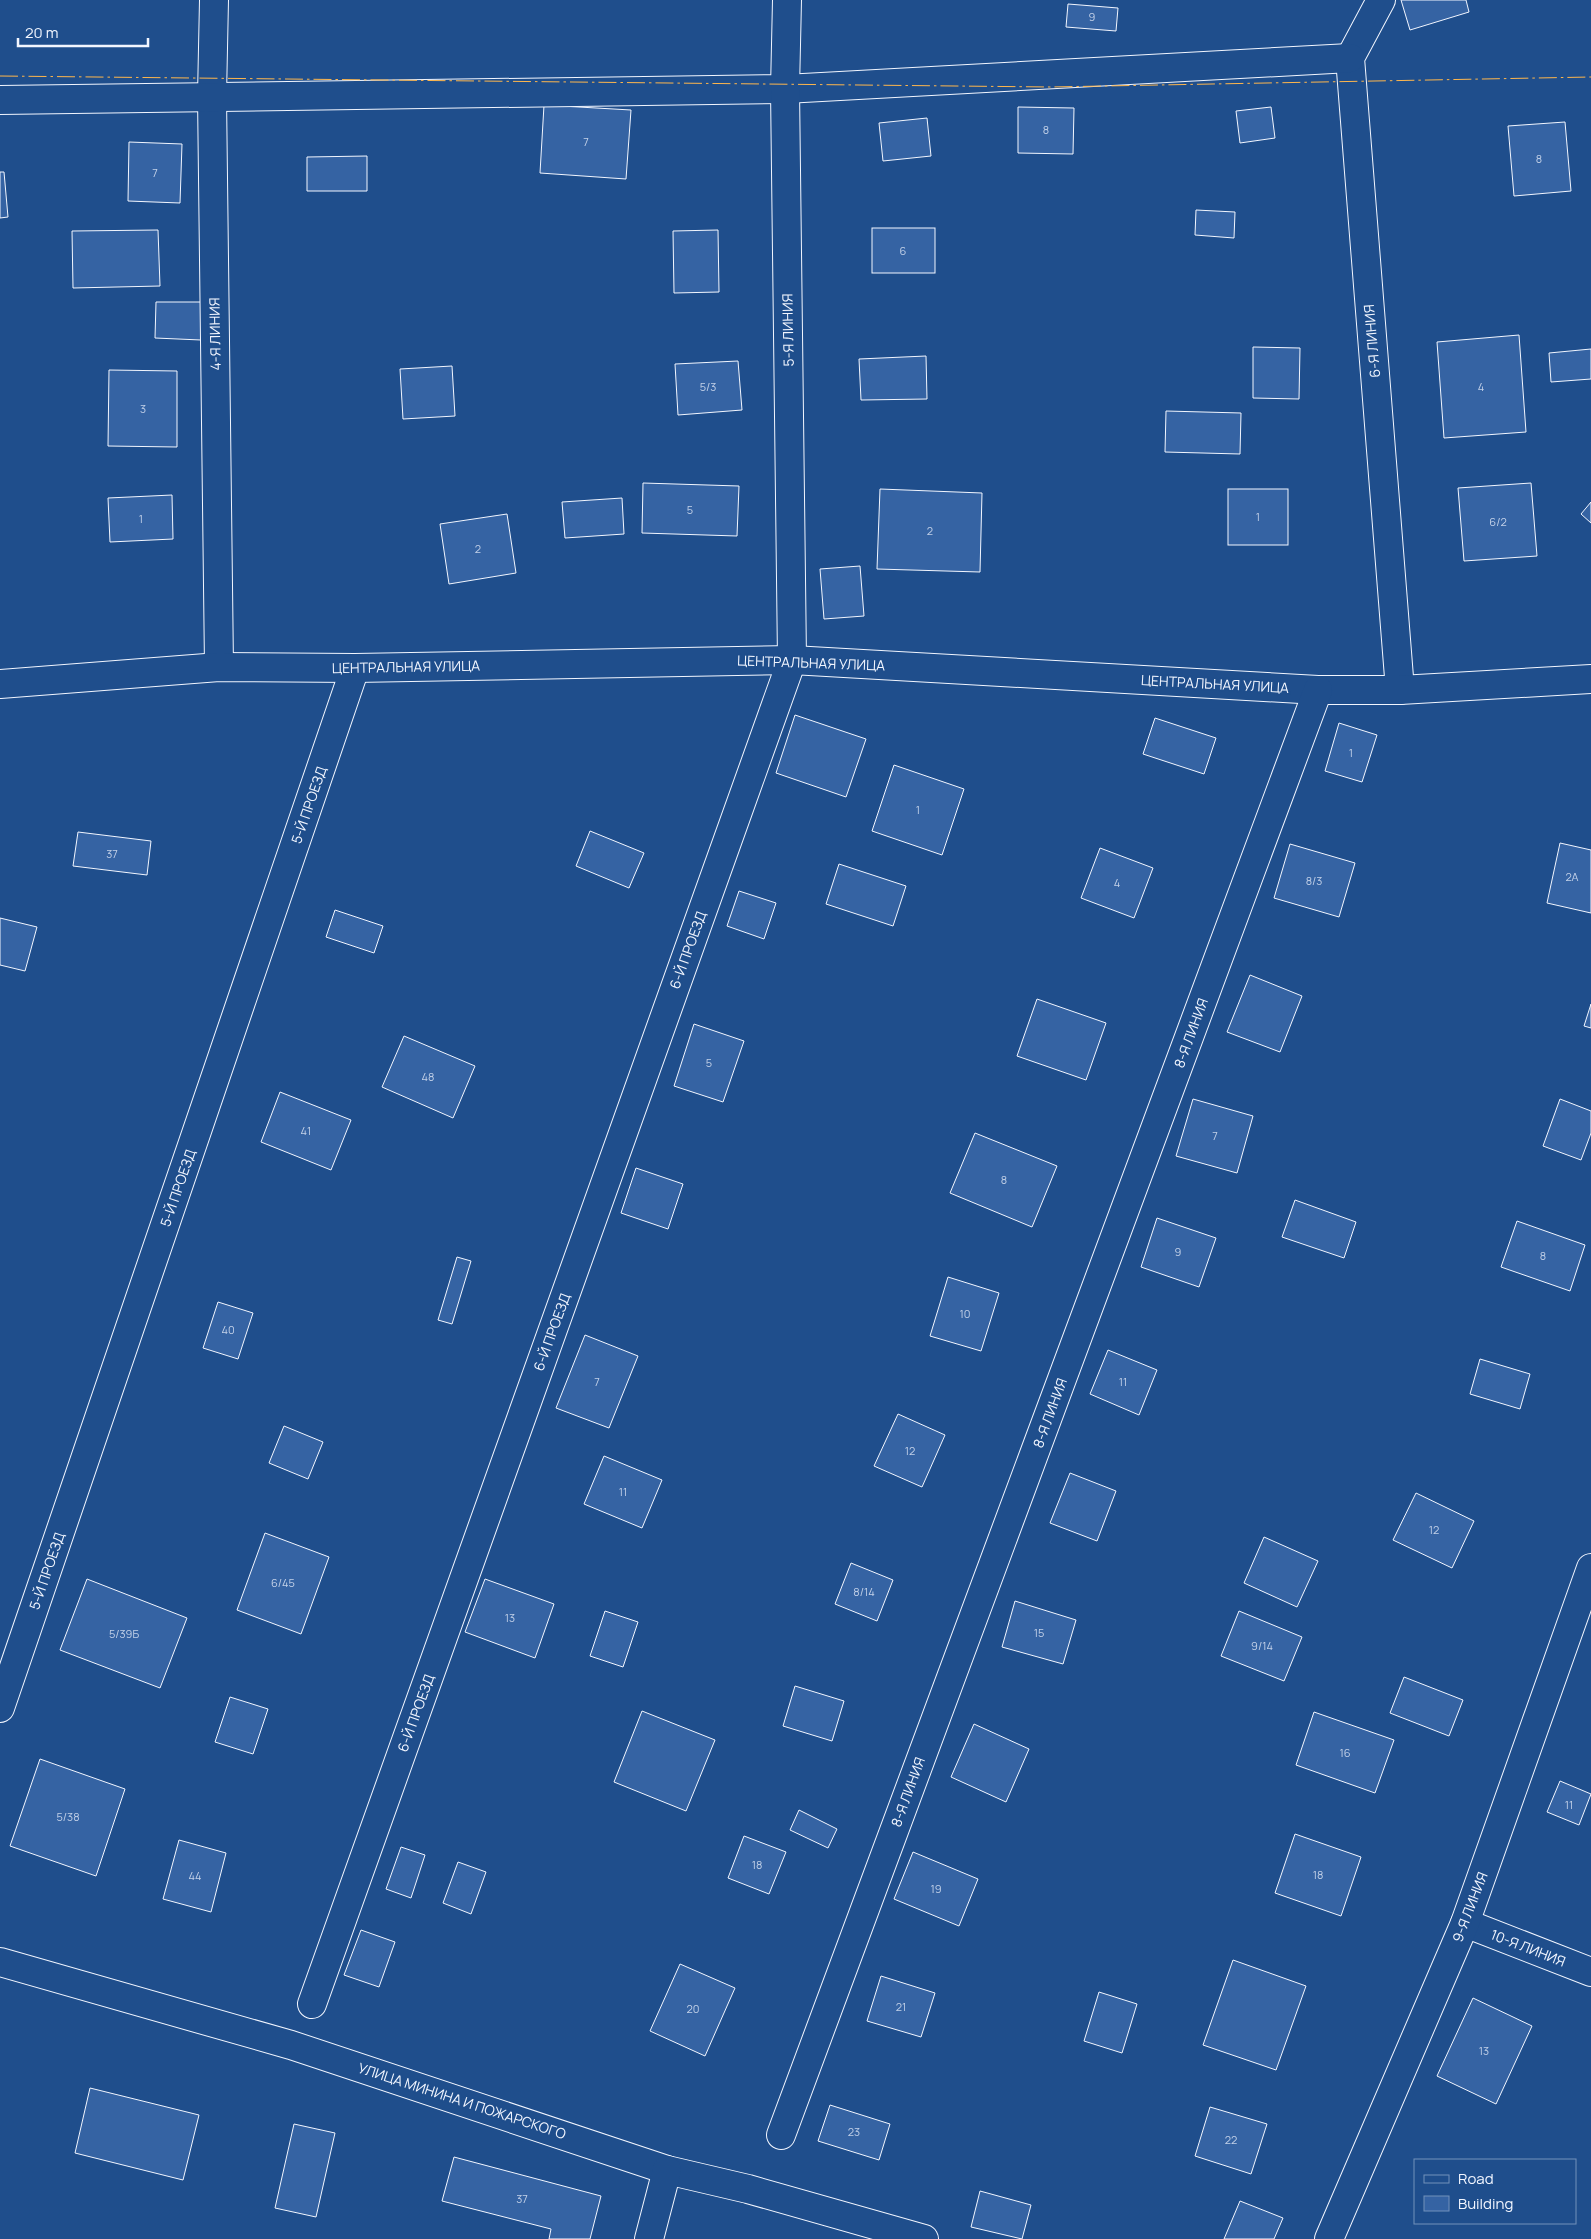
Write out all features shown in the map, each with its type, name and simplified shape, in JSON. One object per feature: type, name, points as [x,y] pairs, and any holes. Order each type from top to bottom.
[{"type":"street","name":"4-Я ЛИНИЯ","points":[[214,0],[212,96],[219,667]]},
{"type":"street","name":"5-Я ЛИНИЯ","points":[[787,0],[785,89],[792,660]]},
{"type":"street","points":[[0,100],[785,89],[1350,58],[1381,0]]},
{"type":"street","name":"6-Я ЛИНИЯ","points":[[1350,58],[1400,690]]},
{"type":"street","name":"ЦЕНТРАЛЬНАЯ УЛИЦА","points":[[0,684],[219,667],[355,668],[792,660],[1318,690],[1400,690],[1591,679]]},
{"type":"street","name":"6-Й ПРОЕЗД","points":[[312,2004],[792,660]]},
{"type":"street","name":"5-Й ПРОЕЗД","points":[[0,1708],[355,668]]},
{"type":"street","name":"8-Я ЛИНИЯ","points":[[781,2135],[1318,690]]},
{"type":"street","name":"9-Я ЛИНИЯ","points":[[1329,2239],[1465,1923],[1591,1568]]},
{"type":"street","name":"10-Я ЛИНИЯ","points":[[1465,1923],[1591,1972]]},
{"type":"street","name":"УЛИЦА МИНИНА И ПОЖАРСКОГО","points":[[0,1962],[291,2045],[667,2170],[748,2189],[924,2239]]},
{"type":"street","points":[[649,2239],[667,2170]]},
{"type":"building","points":[[1401,0],[1466,0],[1469,12],[1410,30]]},
{"type":"building","points":[[1068,4],[1118,8],[1116,31],[1066,27]]},
{"type":"building","points":[[544,105],[631,110],[626,179],[540,173]]},
{"type":"building","points":[[1018,107],[1074,108],[1073,154],[1018,153]]},
{"type":"building","points":[[1271,107],[1275,138],[1240,143],[1236,111]]},
{"type":"building","points":[[927,118],[931,156],[883,161],[879,123]]},
{"type":"building","points":[[1565,122],[1571,191],[1514,196],[1508,126]]},
{"type":"building","points":[[129,142],[182,144],[180,203],[128,201]]},
{"type":"building","points":[[367,156],[367,191],[307,191],[307,157]]},
{"type":"building","points":[[0,172],[4,172],[8,217],[0,218]]},
{"type":"building","points":[[1196,210],[1235,212],[1234,238],[1195,235]]},
{"type":"building","points":[[872,228],[935,228],[935,273],[872,273]]},
{"type":"building","points":[[158,230],[160,286],[73,288],[72,231]]},
{"type":"building","points":[[718,230],[719,292],[674,293],[673,231]]},
{"type":"building","points":[[156,302],[202,302],[201,340],[155,338]]},
{"type":"building","points":[[1519,335],[1526,432],[1444,438],[1437,342]]},
{"type":"building","points":[[1253,347],[1300,348],[1299,399],[1253,398]]},
{"type":"building","points":[[1591,349],[1591,379],[1551,382],[1549,353]]},
{"type":"building","points":[[926,356],[927,399],[861,400],[859,359]]},
{"type":"building","points":[[738,361],[742,410],[678,415],[675,364]]},
{"type":"building","points":[[452,366],[455,416],[403,419],[400,369]]},
{"type":"building","points":[[109,370],[177,371],[177,447],[108,446]]},
{"type":"building","points":[[1166,411],[1241,413],[1240,454],[1165,452]]},
{"type":"building","points":[[643,483],[739,486],[737,536],[642,533]]},
{"type":"building","points":[[1531,483],[1537,556],[1464,561],[1458,488]]},
{"type":"building","points":[[880,489],[982,493],[980,572],[877,569]]},
{"type":"building","points":[[1228,489],[1288,489],[1288,545],[1228,545]]},
{"type":"building","points":[[172,495],[173,539],[110,542],[108,498]]},
{"type":"building","points":[[622,498],[624,534],[565,538],[562,502]]},
{"type":"building","points":[[1591,502],[1591,523],[1581,514]]},
{"type":"building","points":[[507,514],[516,573],[449,584],[440,524]]},
{"type":"building","points":[[860,566],[864,616],[824,619],[820,569]]},
{"type":"building","points":[[795,715],[866,739],[846,797],[776,773]]},
{"type":"building","points":[[1155,718],[1216,738],[1204,774],[1143,754]]},
{"type":"building","points":[[1339,723],[1377,735],[1362,782],[1325,771]]},
{"type":"building","points":[[894,765],[964,789],[942,855],[872,831]]},
{"type":"building","points":[[590,831],[644,853],[629,888],[576,866]]},
{"type":"building","points":[[78,832],[151,841],[147,875],[73,866]]},
{"type":"building","points":[[1560,843],[1591,850],[1591,913],[1547,903]]},
{"type":"building","points":[[1290,844],[1355,863],[1339,917],[1274,898]]},
{"type":"building","points":[[1100,848],[1153,868],[1134,918],[1081,898]]},
{"type":"building","points":[[839,864],[906,886],[893,926],[826,904]]},
{"type":"building","points":[[739,891],[776,903],[764,939],[727,926]]},
{"type":"building","points":[[335,910],[383,926],[374,953],[326,937]]},
{"type":"building","points":[[0,918],[37,927],[25,971],[0,965]]},
{"type":"building","points":[[1250,975],[1302,996],[1280,1052],[1227,1032]]},
{"type":"building","points":[[1037,999],[1106,1023],[1086,1080],[1017,1056]]},
{"type":"building","points":[[1591,1004],[1591,1028],[1584,1026]]},
{"type":"building","points":[[694,1024],[744,1041],[723,1102],[674,1086]]},
{"type":"building","points":[[404,1036],[475,1066],[453,1118],[382,1087]]},
{"type":"building","points":[[280,1092],[351,1120],[331,1170],[261,1142]]},
{"type":"building","points":[[1193,1099],[1253,1116],[1237,1173],[1176,1156]]},
{"type":"building","points":[[1560,1099],[1591,1111],[1591,1133],[1581,1160],[1543,1146]]},
{"type":"building","points":[[975,1133],[1057,1166],[1032,1227],[950,1193]]},
{"type":"building","points":[[636,1168],[683,1184],[668,1229],[621,1213]]},
{"type":"building","points":[[1295,1200],[1356,1222],[1344,1258],[1282,1237]]},
{"type":"building","points":[[1157,1218],[1216,1238],[1199,1287],[1141,1267]]},
{"type":"building","points":[[1517,1221],[1585,1245],[1570,1291],[1501,1267]]},
{"type":"building","points":[[457,1257],[471,1261],[452,1324],[438,1320]]},
{"type":"building","points":[[948,1277],[999,1293],[981,1351],[930,1336]]},
{"type":"building","points":[[218,1302],[253,1313],[238,1359],[203,1348]]},
{"type":"building","points":[[585,1335],[638,1356],[609,1428],[556,1408]]},
{"type":"building","points":[[1108,1350],[1157,1370],[1139,1415],[1090,1394]]},
{"type":"building","points":[[1480,1359],[1530,1374],[1520,1409],[1470,1394]]},
{"type":"building","points":[[898,1414],[945,1435],[922,1487],[874,1466]]},
{"type":"building","points":[[284,1426],[323,1442],[308,1479],[269,1463]]},
{"type":"building","points":[[604,1456],[662,1480],[642,1528],[584,1504]]},
{"type":"building","points":[[1070,1473],[1116,1491],[1097,1541],[1050,1523]]},
{"type":"building","points":[[1416,1493],[1474,1521],[1452,1568],[1393,1540]]},
{"type":"building","points":[[265,1533],[329,1557],[301,1634],[237,1610]]},
{"type":"building","points":[[1264,1537],[1318,1561],[1297,1607],[1244,1583]]},
{"type":"building","points":[[851,1563],[893,1580],[877,1621],[835,1604]]},
{"type":"building","points":[[87,1579],[187,1618],[160,1688],[60,1650]]},
{"type":"building","points":[[485,1579],[554,1604],[535,1658],[465,1632]]},
{"type":"building","points":[[1015,1601],[1076,1620],[1063,1664],[1002,1647]]},
{"type":"building","points":[[605,1611],[638,1622],[623,1667],[590,1656]]},
{"type":"building","points":[[1239,1611],[1302,1637],[1284,1681],[1221,1656]]},
{"type":"building","points":[[1404,1677],[1463,1700],[1449,1736],[1390,1713]]},
{"type":"building","points":[[795,1686],[844,1701],[832,1741],[783,1726]]},
{"type":"building","points":[[230,1697],[268,1709],[253,1754],[215,1742]]},
{"type":"building","points":[[642,1711],[715,1740],[686,1811],[614,1782]]},
{"type":"building","points":[[1314,1712],[1394,1740],[1375,1793],[1296,1765]]},
{"type":"building","points":[[974,1724],[1029,1749],[1006,1802],[951,1777]]},
{"type":"building","points":[[40,1759],[125,1789],[96,1876],[10,1846]]},
{"type":"building","points":[[1560,1781],[1591,1794],[1579,1825],[1547,1812]]},
{"type":"building","points":[[799,1810],[837,1829],[828,1848],[790,1830]]},
{"type":"building","points":[[1295,1834],[1361,1857],[1341,1916],[1275,1893]]},
{"type":"building","points":[[744,1836],[786,1852],[769,1894],[728,1878]]},
{"type":"building","points":[[179,1840],[226,1853],[211,1912],[163,1899]]},
{"type":"building","points":[[401,1847],[425,1855],[411,1898],[386,1889]]},
{"type":"building","points":[[913,1852],[978,1879],[959,1926],[894,1899]]},
{"type":"building","points":[[458,1862],[486,1872],[471,1914],[443,1903]]},
{"type":"building","points":[[361,1930],[395,1942],[379,1987],[344,1975]]},
{"type":"building","points":[[1233,1960],[1306,1986],[1276,2070],[1203,2045]]},
{"type":"building","points":[[680,1964],[735,1988],[705,2056],[650,2031]]},
{"type":"building","points":[[881,1976],[935,1993],[921,2037],[867,2021]]},
{"type":"building","points":[[1099,1992],[1137,2004],[1122,2053],[1084,2041]]},
{"type":"building","points":[[1473,1998],[1532,2026],[1496,2104],[1437,2076]]},
{"type":"building","points":[[90,2088],[199,2115],[183,2180],[75,2153]]},
{"type":"building","points":[[830,2105],[890,2124],[879,2160],[818,2141]]},
{"type":"building","points":[[1210,2107],[1267,2124],[1251,2174],[1195,2156]]},
{"type":"building","points":[[294,2124],[335,2133],[316,2217],[275,2208]]},
{"type":"building","points":[[454,2157],[601,2196],[590,2239],[549,2239],[551,2229],[442,2201]]},
{"type":"building","points":[[980,2191],[1031,2205],[1022,2239],[971,2227]]},
{"type":"building","points":[[1240,2201],[1283,2218],[1274,2239],[1224,2239]]},
{"type":"power","points":[[0,76],[1050,87],[1591,77]]}]
